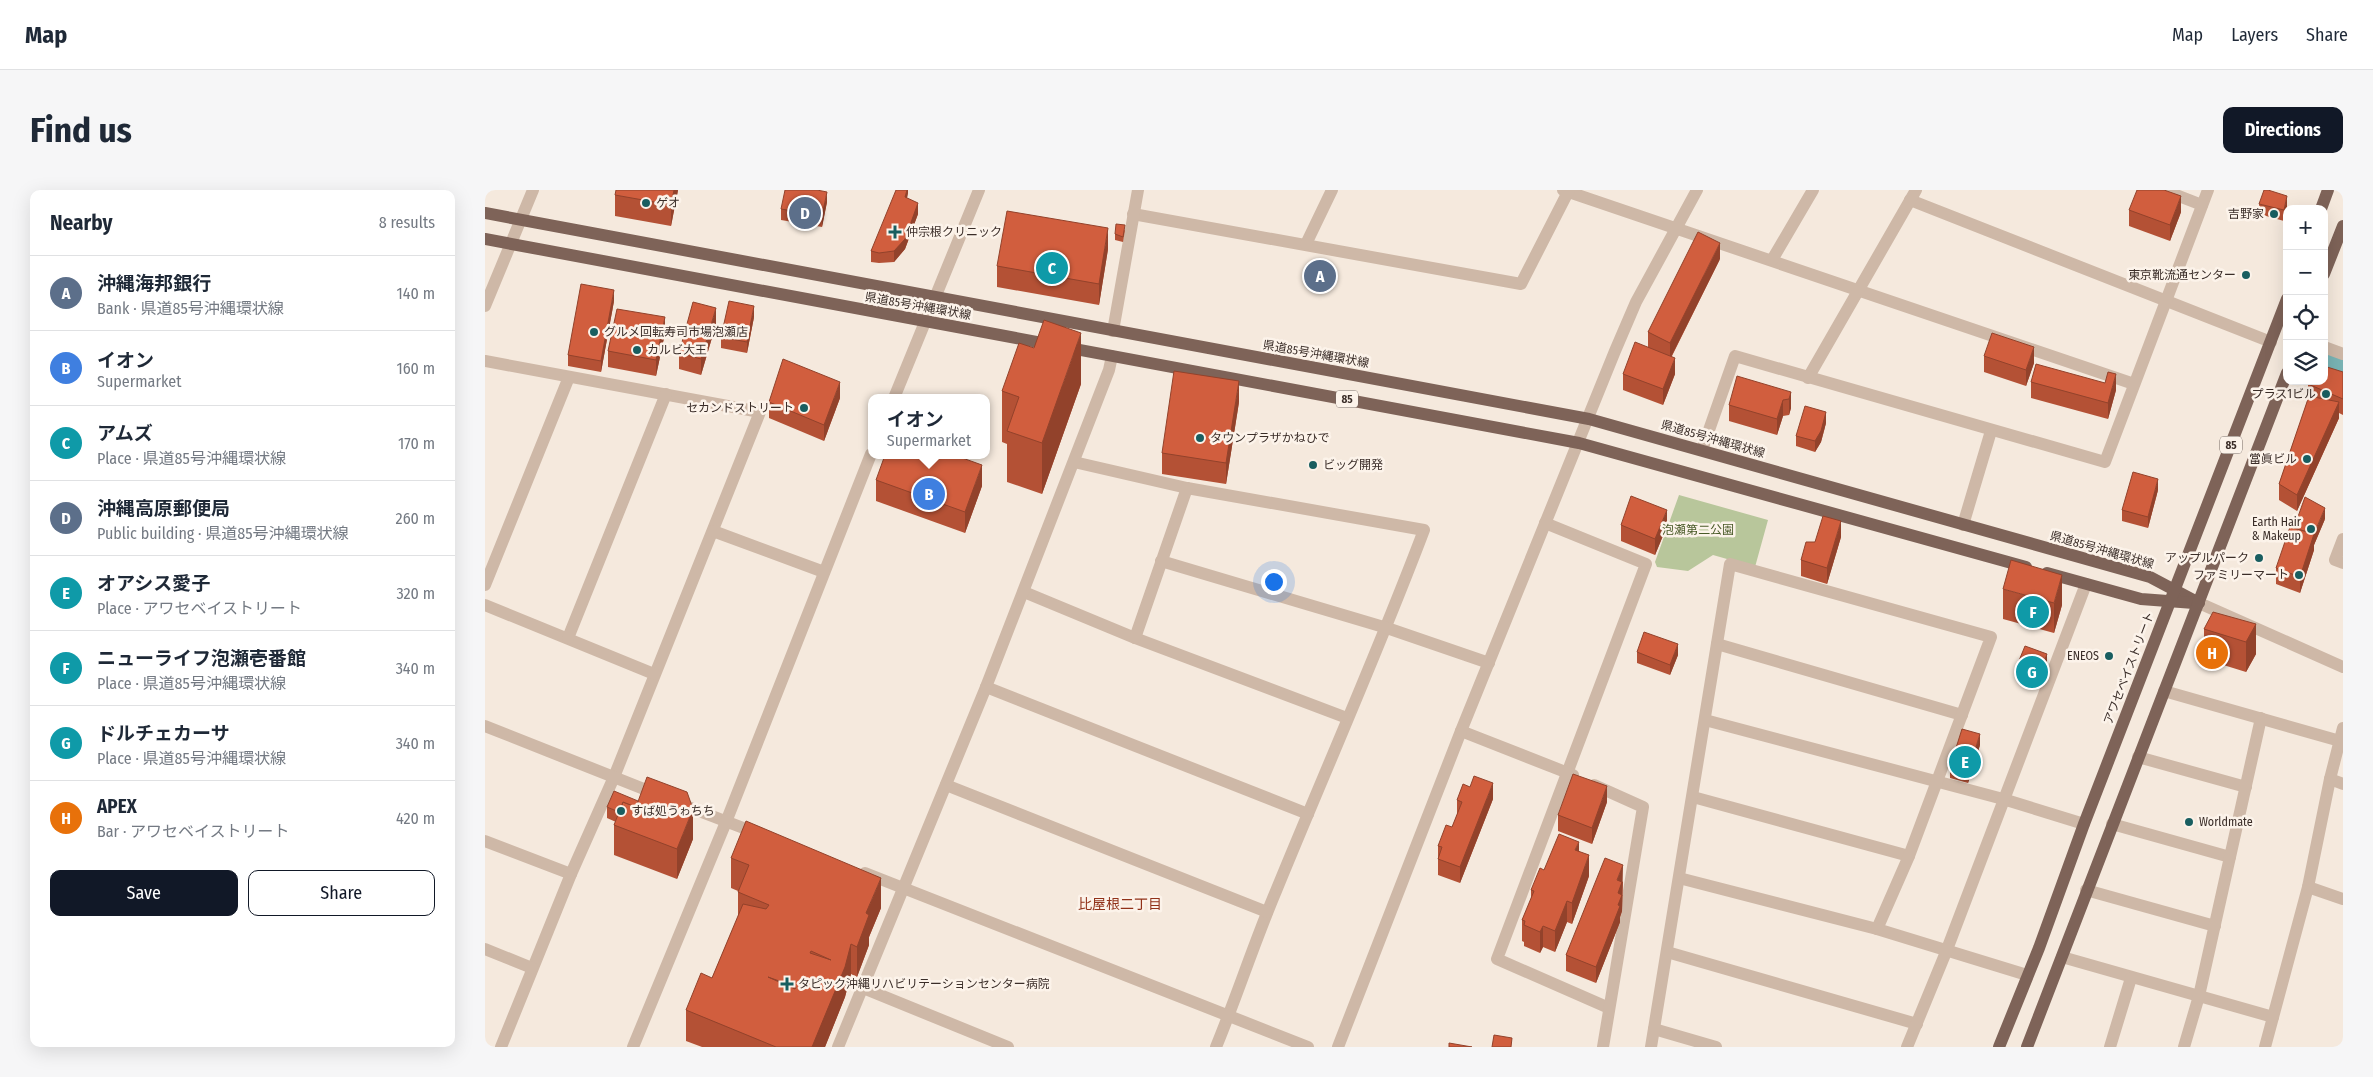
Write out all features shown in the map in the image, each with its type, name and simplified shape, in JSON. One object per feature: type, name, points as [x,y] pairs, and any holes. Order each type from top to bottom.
[{"type":"main road","points":[[2322,205],[2328,190]]},
{"type":"main road","name":"県道85号沖縄環状線","points":[[485,214],[1589,419],[2150,577],[2171,596]]},
{"type":"main road","points":[[2328,264],[2343,226]]},
{"type":"main road","name":"県道85号沖縄環状線","points":[[485,239],[1579,443],[2141,599],[2171,596],[2199,603]]},
{"type":"main road","name":"アワセベイストリート","points":[[1999,1047],[2171,596],[2283,310]]},
{"type":"main road","name":"85","points":[[2199,603],[2283,382]]},
{"type":"main road","points":[[2027,1047],[2086,890],[2199,603]]},
{"type":"street","points":[[485,306],[533,190]]},
{"type":"street","points":[[896,394],[979,190]]},
{"type":"street","points":[[1113,331],[1138,190]]},
{"type":"street","points":[[1306,244],[1332,190]]},
{"type":"street","points":[[1338,1047],[1461,731],[1636,302],[1697,190]]},
{"type":"street","points":[[1772,260],[1813,190]]},
{"type":"street","points":[[2163,190],[2202,205]]},
{"type":"street","points":[[1702,450],[1735,356],[1991,431],[2105,462],[2208,190]]},
{"type":"street","points":[[1133,214],[1521,284],[1567,191],[2134,384]]},
{"type":"street","points":[[1808,378],[1913,195],[2166,302],[2271,342]]},
{"type":"street","points":[[2328,348],[2343,354]]},
{"type":"street","points":[[838,1047],[986,687],[1075,462],[1109,370],[1112,356]]},
{"type":"street","points":[[485,361],[760,412],[614,776],[571,874],[501,1047]]},
{"type":"street","points":[[485,585],[569,377]]},
{"type":"street","points":[[568,638],[666,394]]},
{"type":"street","points":[[1963,525],[1991,431]]},
{"type":"street","points":[[633,1047],[726,822],[869,459]]},
{"type":"street","points":[[1075,462],[1187,488],[1424,530],[1387,628],[1347,718],[1267,912],[1216,1047]]},
{"type":"street","points":[[1135,638],[1187,488]]},
{"type":"street","points":[[1545,523],[1646,564],[1497,958],[1609,1008]]},
{"type":"street","points":[[713,531],[824,572]]},
{"type":"street","points":[[2343,539],[2335,560],[2343,563]]},
{"type":"street","points":[[1161,561],[1387,628],[1489,663]]},
{"type":"street","points":[[1651,1047],[1730,564],[1991,637],[1938,782],[1909,856],[1877,929]]},
{"type":"street","points":[[1907,1047],[1946,952],[2086,584]]},
{"type":"street","points":[[1023,592],[1135,638],[1347,718]]},
{"type":"street","points":[[2199,603],[2343,667]]},
{"type":"street","points":[[485,605],[654,674]]},
{"type":"street","points":[[1717,644],[1962,715]]},
{"type":"street","points":[[986,687],[1308,814]]},
{"type":"street","points":[[2164,690],[2261,718],[2341,735],[2330,778],[2308,887],[2265,1047]]},
{"type":"street","points":[[2184,1047],[2199,996],[2261,718]]},
{"type":"street","points":[[1705,720],[2003,799],[2084,824]]},
{"type":"street","points":[[485,726],[769,838]]},
{"type":"street","points":[[1461,731],[1566,772],[1643,808],[1603,1047]]},
{"type":"street","points":[[2138,757],[2246,787]]},
{"type":"street","points":[[2330,778],[2343,784]]},
{"type":"street","points":[[946,785],[1267,912]]},
{"type":"street","points":[[1693,797],[1909,856]]},
{"type":"street","points":[[2112,824],[2229,858]]},
{"type":"street","points":[[485,841],[571,874]]},
{"type":"street","points":[[849,867],[1308,1047]]},
{"type":"street","points":[[1679,878],[1877,929],[1946,952],[2027,975]]},
{"type":"street","points":[[2308,887],[2343,899]]},
{"type":"street","points":[[2086,890],[2215,926]]},
{"type":"street","points":[[485,949],[532,968]]},
{"type":"street","points":[[1667,952],[1917,1024]]},
{"type":"street","points":[[2062,957],[2273,1017]]},
{"type":"street","points":[[2110,1047],[2131,978]]},
{"type":"street","points":[[863,988],[1008,1047]]},
{"type":"street","points":[[1654,1030],[1716,1047]]},
{"type":"green space","name":"泡瀬第二公園","points":[[1679,495],[1768,520],[1755,567],[1713,555],[1688,571],[1657,567],[1655,562]]},
{"type":"building","points":[[616,190],[674,190],[671,205],[615,195]]},
{"type":"building","points":[[785,190],[817,190],[827,192],[822,216],[781,209]]},
{"type":"building","points":[[896,190],[907,190],[905,197],[918,203],[905,239],[894,251],[879,253],[871,251]]},
{"type":"building","points":[[2137,190],[2164,190],[2181,196],[2170,225],[2129,210]]},
{"type":"building","points":[[2264,190],[2287,196],[2283,210],[2259,204]]},
{"type":"building","points":[[1007,211],[1108,228],[1099,284],[997,266]]},
{"type":"building","points":[[1116,224],[1125,225],[1123,237],[1115,234]]},
{"type":"building","points":[[1698,232],[1720,243],[1670,343],[1648,332]]},
{"type":"building","points":[[581,284],[614,290],[601,361],[568,355]]},
{"type":"building","points":[[729,301],[754,306],[747,342],[721,337]]},
{"type":"building","points":[[693,302],[716,308],[701,359],[679,353]]},
{"type":"building","points":[[617,309],[665,317],[656,360],[608,351]]},
{"type":"building","points":[[1044,320],[1081,333],[1042,443],[1007,431],[1019,397],[1002,391],[1019,343],[1034,348]]},
{"type":"building","points":[[1992,333],[2034,347],[2026,370],[1984,356]]},
{"type":"building","points":[[1635,342],[1675,358],[1663,389],[1623,374]]},
{"type":"building","name":"セカンドストリート","points":[[783,359],[840,382],[824,425],[769,402]]},
{"type":"building","points":[[2036,364],[2105,383],[2108,372],[2116,374],[2108,403],[2031,382]]},
{"type":"building","points":[[2328,367],[2343,372],[2343,399],[2310,385],[2328,385]]},
{"type":"building","name":"タウンプラザかねひで","points":[[1174,371],[1239,381],[1226,463],[1162,453]]},
{"type":"building","points":[[1737,376],[1791,392],[1789,399],[1783,400],[1777,419],[1729,405]]},
{"type":"building","name":"當眞ビル","points":[[2309,396],[2339,402],[2297,495],[2279,484]]},
{"type":"building","points":[[1805,406],[1826,412],[1821,431],[1815,441],[1796,436]]},
{"type":"building","points":[[884,459],[965,459],[982,465],[965,512],[876,480]]},
{"type":"building","points":[[2133,472],[2158,479],[2148,517],[2122,510]]},
{"type":"building","points":[[1631,496],[1667,510],[1655,539],[1621,525]]},
{"type":"building","points":[[2305,497],[2325,508],[2314,534],[2294,528]]},
{"type":"building","points":[[1823,516],[1841,521],[1827,568],[1801,560],[1806,542],[1815,542]]},
{"type":"building","points":[[2290,527],[2314,534],[2300,577],[2276,568]]},
{"type":"building","points":[[2011,560],[2062,575],[2054,603],[2003,589]]},
{"type":"building","points":[[2213,612],[2256,624],[2246,642],[2204,629]]},
{"type":"building","points":[[1644,632],[1678,644],[1670,665],[1637,652]]},
{"type":"building","points":[[2025,646],[2047,654],[2038,677],[2016,668]]},
{"type":"building","points":[[1962,729],[1980,734],[1968,773],[1950,767]]},
{"type":"building","points":[[1573,774],[1607,786],[1592,828],[1558,815]]},
{"type":"building","points":[[1474,776],[1493,783],[1460,867],[1438,859],[1442,847],[1438,846],[1446,825],[1452,827],[1462,802],[1457,800],[1463,784],[1470,787]]},
{"type":"building","points":[[647,777],[687,792],[693,809],[677,849],[614,825],[623,802],[636,807]]},
{"type":"building","points":[[614,791],[638,801],[636,807],[623,802],[619,812],[607,807]]},
{"type":"building","points":[[746,821],[881,878],[866,913],[869,915],[857,947],[851,944],[845,967],[812,1047],[776,1047],[686,1010],[701,973],[712,978],[743,904],[766,909],[769,905],[738,892],[749,865],[731,858]],"holes":[[[811,951],[831,960],[810,953]],[[768,977],[796,987],[795,989]]]},
{"type":"building","points":[[1559,834],[1579,842],[1575,850],[1589,855],[1572,903],[1567,901],[1555,931],[1543,926],[1540,932],[1524,925],[1525,921],[1522,920],[1534,891],[1531,890],[1540,868],[1544,870]]},
{"type":"building","points":[[1605,858],[1623,865],[1617,880],[1622,882],[1618,893],[1622,895],[1618,905],[1620,906],[1596,967],[1566,955]]},
{"type":"building","points":[[1494,1035],[1512,1038],[1511,1047],[1492,1047]]},
{"type":"building","points":[[1449,1043],[1472,1047],[1449,1047]]},
{"type":"waterway","points":[[2328,362],[2343,368]]},
{"type":"place","name":"ゲオ","points":[[646,203]]},
{"type":"place","name":"沖縄高原郵便局","points":[[805,213]]},
{"type":"place","name":"吉野家","points":[[2274,214]]},
{"type":"place","name":"仲宗根クリニック","points":[[895,232]]},
{"type":"place","name":"アムズ","points":[[1052,268]]},
{"type":"place","name":"東京靴流通センター","points":[[2246,275]]},
{"type":"place","name":"沖縄海邦銀行","points":[[1320,276]]},
{"type":"place","name":"グルメ回転寿司市場泡瀬店","points":[[594,332]]},
{"type":"place","name":"カルビ大王","points":[[637,350]]},
{"type":"place","name":"プラス1ビル","points":[[2326,394]]},
{"type":"place","name":"セカンドストリート","points":[[804,408]]},
{"type":"place","name":"タウンプラザかねひで","points":[[1200,438]]},
{"type":"place","name":"當眞ビル","points":[[2307,459]]},
{"type":"place","name":"ビッグ開発","points":[[1313,465]]},
{"type":"place","name":"イオン","points":[[929,494]]},
{"type":"place","name":"Earth Hair & Makeup","points":[[2311,529]]},
{"type":"place","name":"アップルパーク","points":[[2259,558]]},
{"type":"place","name":"ファミリーマート","points":[[2299,575]]},
{"type":"place","name":"ニューライフ泡瀬壱番館","points":[[2033,612]]},
{"type":"place","name":"APEX","points":[[2212,653]]},
{"type":"place","name":"ENEOS","points":[[2109,656]]},
{"type":"place","name":"ドルチェカーサ","points":[[2032,672]]},
{"type":"place","name":"オアシス愛子","points":[[1965,762]]},
{"type":"place","name":"すば処うゎちち","points":[[621,811]]},
{"type":"place","name":"Worldmate","points":[[2189,822]]},
{"type":"place","name":"タピック沖縄リハビリテーションセンター病院","points":[[787,984]]},
{"type":"district","name":"比屋根二丁目","points":[[1120,904]]}]
